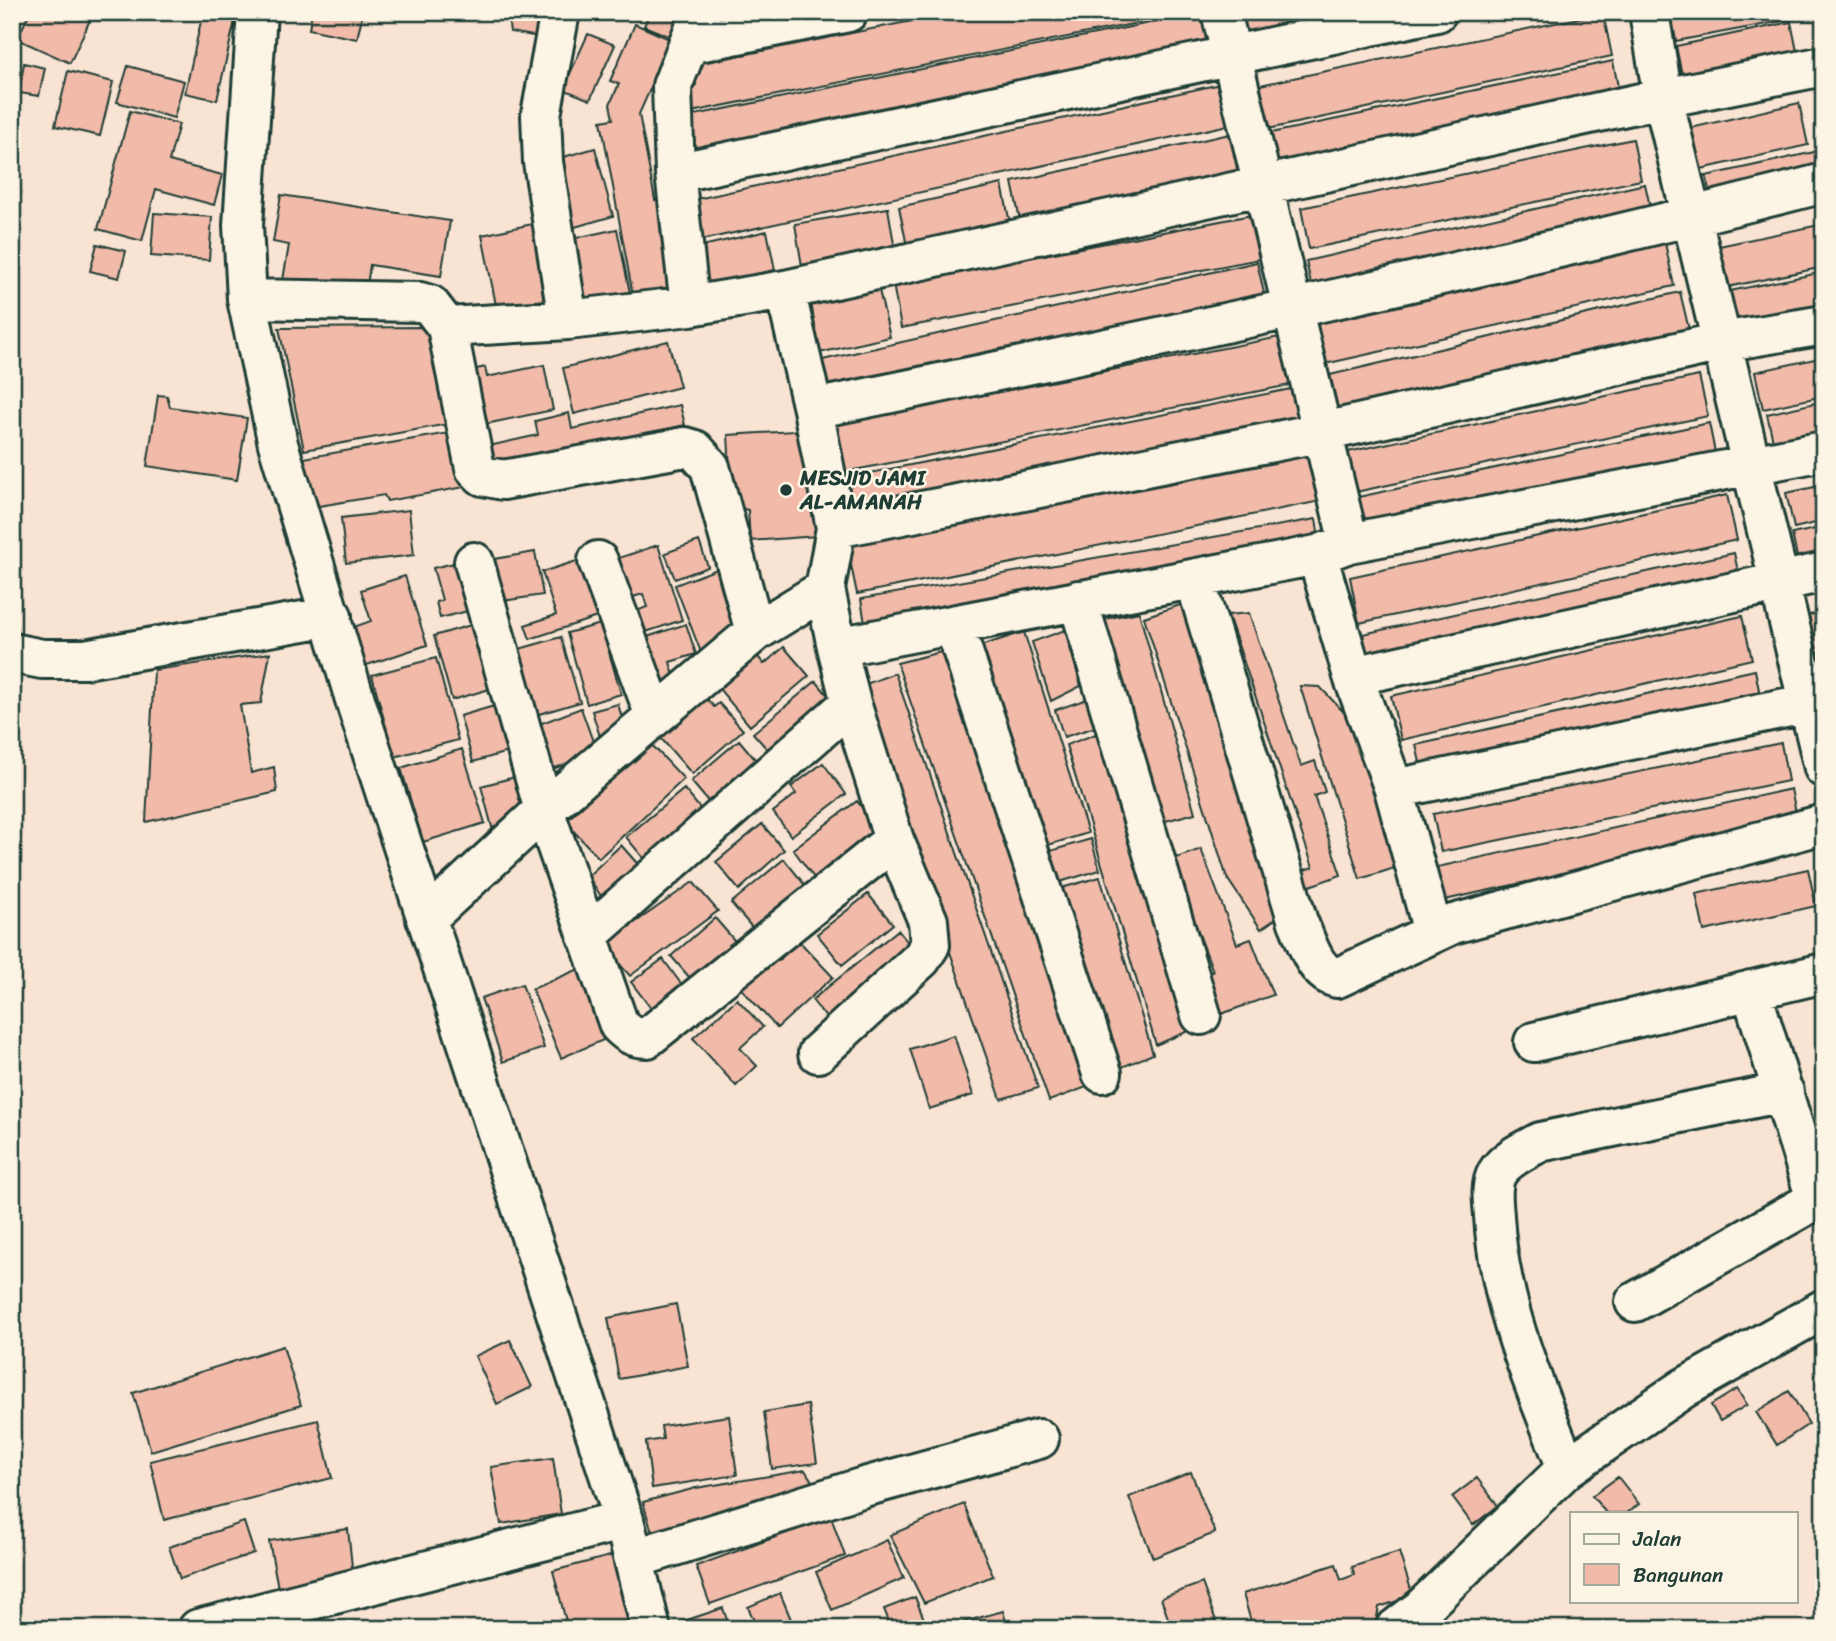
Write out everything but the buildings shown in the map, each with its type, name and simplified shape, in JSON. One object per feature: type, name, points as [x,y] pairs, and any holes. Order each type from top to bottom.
[{"type":"street","points":[[257,12],[243,225],[247,299],[278,444],[357,706],[636,1558],[651,1629]]},
{"type":"street","points":[[560,12],[541,115],[543,162],[568,320]]},
{"type":"street","points":[[690,306],[674,173],[672,86],[694,28],[848,12]]},
{"type":"street","points":[[1222,12],[1323,432],[1333,549],[1353,676],[1394,789],[1433,932]]},
{"type":"street","points":[[674,173],[1437,12]]},
{"type":"street","points":[[1649,12],[1663,98],[1779,582],[1816,702],[1824,768]]},
{"type":"street","points":[[447,327],[568,320],[690,306],[785,290],[1263,184],[1824,66]]},
{"type":"street","points":[[813,409],[1293,308],[1692,217],[1824,183]]},
{"type":"street","points":[[785,290],[813,409],[836,528],[825,589],[837,647],[850,703],[894,840],[928,922],[930,945],[921,959],[818,1054]]},
{"type":"street","points":[[247,299],[420,302],[430,305],[447,327],[475,468],[483,476],[503,480],[685,447],[702,455],[710,467],[755,632]]},
{"type":"street","points":[[836,528],[1323,432],[1721,342],[1824,325]]},
{"type":"street","points":[[837,647],[1195,580],[1751,463],[1824,451]]},
{"type":"street","points":[[598,561],[655,716]]},
{"type":"street","points":[[474,562],[544,810],[619,1025],[636,1038],[647,1038],[894,840]]},
{"type":"street","points":[[1353,676],[1824,572]]},
{"type":"street","points":[[1195,580],[1298,922],[1318,967],[1328,976],[1338,978],[1433,932],[1824,824]]},
{"type":"street","points":[[426,919],[544,810],[755,632],[825,589]]},
{"type":"street","points":[[1078,600],[1201,1015]]},
{"type":"street","points":[[12,653],[42,659],[85,659],[332,616]]},
{"type":"street","points":[[954,625],[1102,1073]]},
{"type":"street","points":[[1394,789],[1816,702]]},
{"type":"street","points":[[587,936],[850,703]]},
{"type":"street","points":[[1534,1042],[1824,973]]},
{"type":"street","points":[[1635,1302],[1820,1197],[1751,990]]},
{"type":"street","points":[[1567,1468],[1518,1346],[1496,1259],[1492,1188],[1497,1174],[1506,1163],[1540,1142],[1784,1092]]},
{"type":"street","points":[[1395,1629],[1421,1609],[1567,1468],[1685,1388],[1824,1309]]},
{"type":"street","points":[[636,1558],[864,1487],[1039,1439]]},
{"type":"street","points":[[198,1629],[624,1520]]},
{"type":"place","name":"MESJID JAMI AL-AMANAH","points":[[786,490]]}]
